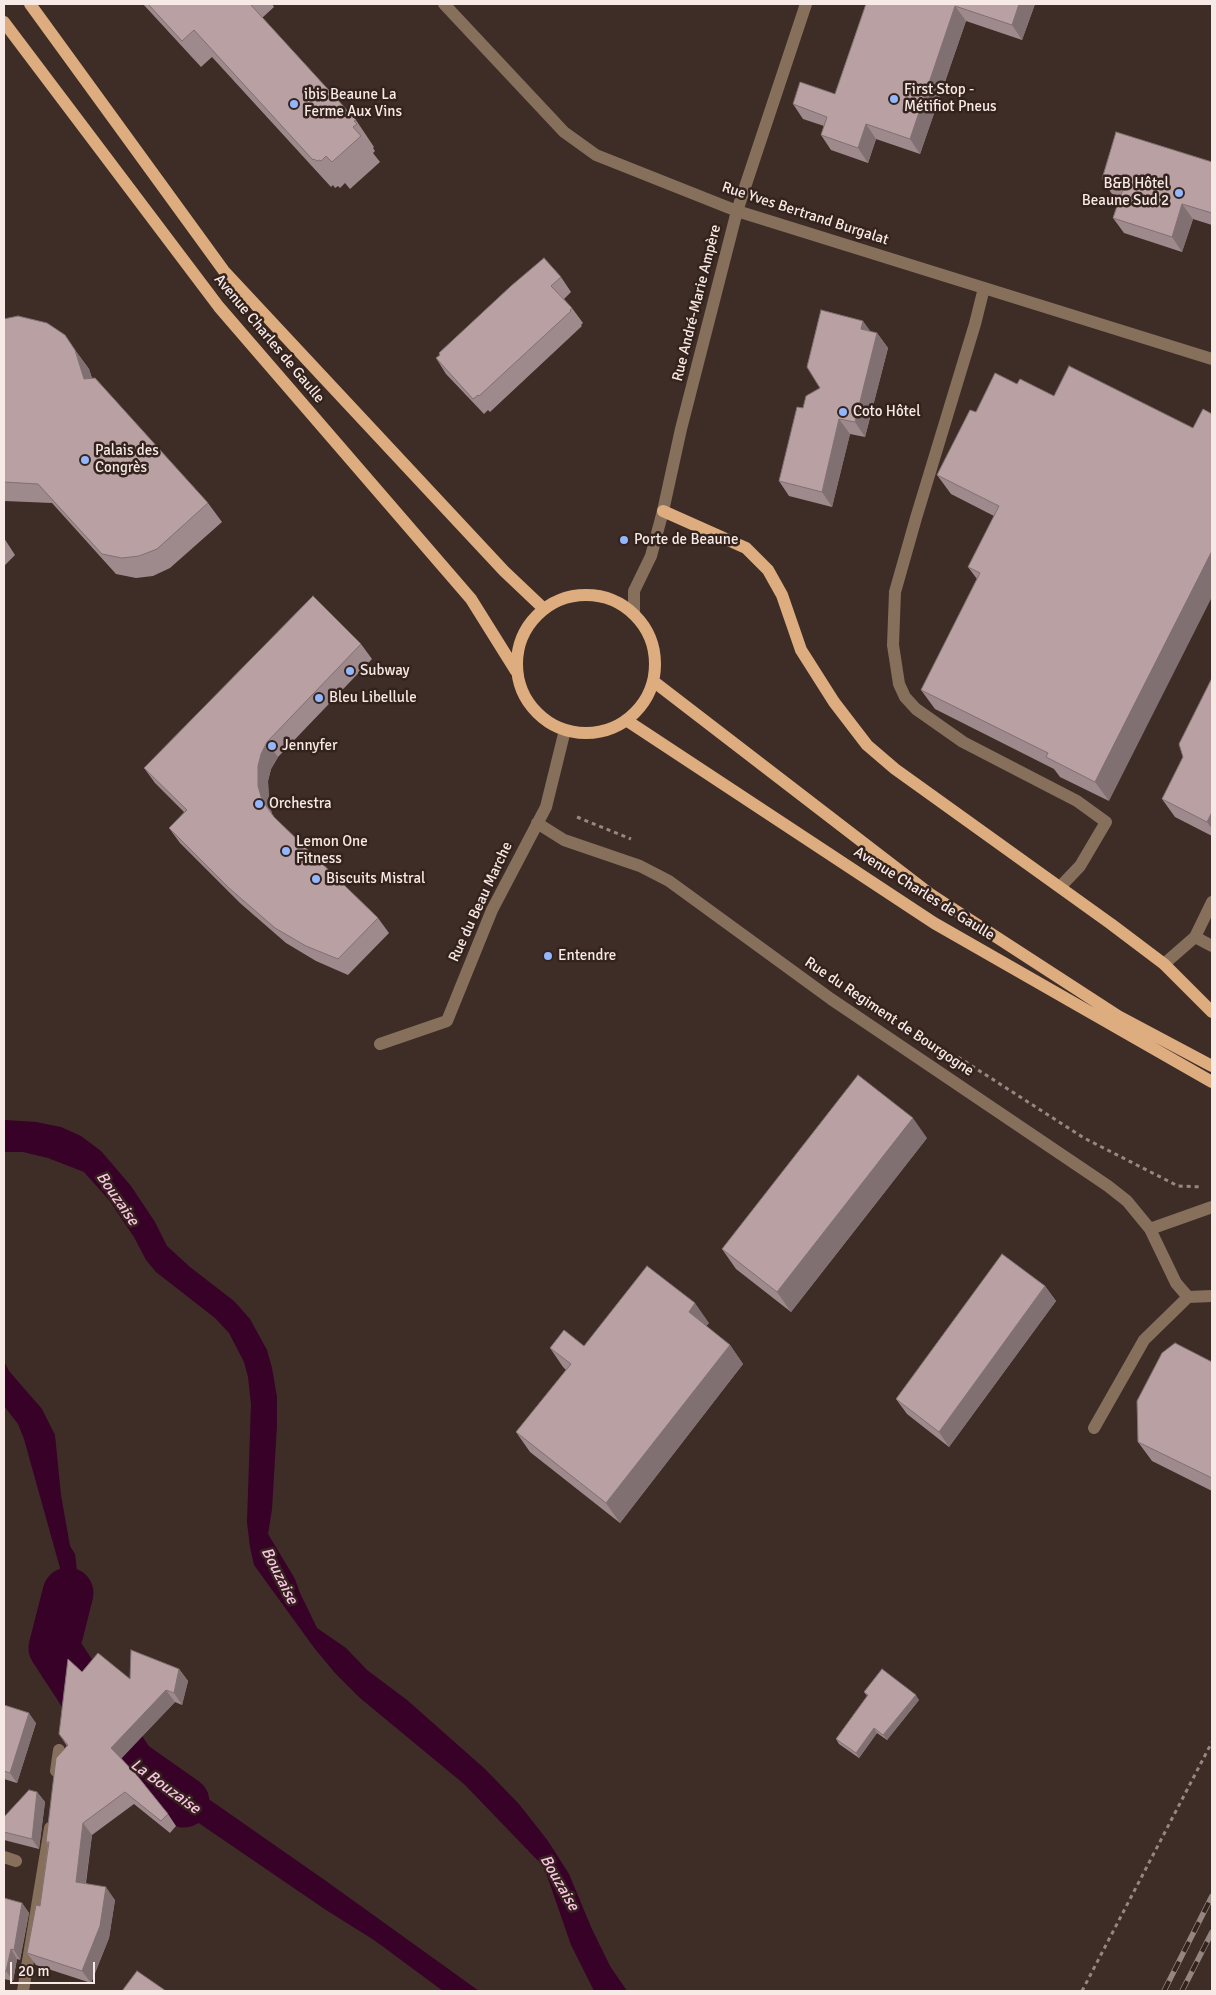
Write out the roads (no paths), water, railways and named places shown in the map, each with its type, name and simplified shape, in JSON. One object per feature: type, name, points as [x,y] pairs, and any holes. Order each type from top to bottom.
[{"type":"main road","name":"Avenue Charles de Gaulle","points":[[30,4],[224,271],[504,571],[543,608]]},
{"type":"main road","name":"Avenue Charles de Gaulle","points":[[4,22],[219,307],[471,599],[516,671],[521,690],[532,708],[546,721],[564,730],[586,733],[607,730],[626,720],[643,703],[653,681],[655,657],[648,634],[634,614],[618,602],[600,595],[580,594],[560,599],[543,608],[527,626],[518,647],[516,671]]},
{"type":"main road","points":[[664,511],[746,548],[768,570],[782,595],[801,650],[834,702],[867,745],[895,769],[1164,964],[1212,1012]]},
{"type":"main road","name":"Avenue Charles de Gaulle","points":[[653,681],[930,894],[1118,1016],[1212,1066]]},
{"type":"main road","name":"Avenue Charles de Gaulle","points":[[626,720],[934,922],[1212,1082]]},
{"type":"street","name":"Rue Yves Bertrand Burgalat","points":[[444,4],[564,132],[596,156],[737,211],[1212,359]]},
{"type":"street","name":"Rue André-Marie Ampère","points":[[634,614],[634,591],[651,556],[664,511],[682,430],[737,211],[806,4]]},
{"type":"street","points":[[984,288],[895,592],[894,646],[899,684],[905,698],[916,709],[963,742],[1076,801],[1106,822],[1080,866],[1060,887]]},
{"type":"street","name":"Rue du Beau Marche","points":[[380,1044],[447,1020],[492,910],[546,807],[564,730]]},
{"type":"street","name":"Rue du Regiment de Bourgogne","points":[[537,823],[564,840],[640,866],[669,881],[831,999],[1108,1186],[1127,1202],[1150,1229],[1176,1283],[1188,1297]]},
{"type":"street","points":[[1164,964],[1195,937],[1212,902]]},
{"type":"street","points":[[1195,937],[1212,946]]},
{"type":"street","points":[[1150,1229],[1212,1207]]},
{"type":"street","points":[[1094,1428],[1144,1340],[1188,1297],[1212,1296]]},
{"type":"street","points":[[54,1787],[59,1750]]},
{"type":"street","points":[[23,1991],[46,1861],[51,1815]]},
{"type":"water","name":"Bouzaise","points":[[5,1120],[36,1122],[61,1127],[81,1136],[101,1151],[131,1186],[155,1222],[167,1246],[190,1267],[234,1301],[250,1319],[267,1350],[277,1397],[272,1509],[268,1534],[295,1579],[317,1628],[346,1648],[367,1670],[407,1700],[485,1769],[519,1804],[548,1841],[569,1874],[610,1966],[627,1991],[594,1991],[571,1945],[544,1867],[464,1784],[360,1698],[335,1673],[315,1649],[254,1565],[247,1522],[251,1404],[244,1362],[229,1333],[215,1318],[156,1272],[146,1260],[134,1237],[109,1200],[84,1172],[48,1158],[23,1152],[4,1152]]},
{"type":"water","points":[[4,1361],[9,1371],[42,1409],[55,1435],[61,1495],[70,1546],[75,1554],[78,1588],[62,1644],[63,1659],[53,1670],[49,1660],[47,1642],[57,1602],[60,1568],[24,1439],[18,1424],[4,1406]]},
{"type":"water","points":[[136,1752],[162,1772],[210,1800],[479,1991],[443,1991],[374,1940],[326,1910],[143,1785],[124,1764]]},
{"type":"waterway","name":"La Bouzaise","points":[[68,1593],[54,1648],[130,1764],[184,1802]]},
{"type":"railway","points":[[1164,1991],[1212,1896]]},
{"type":"railway","points":[[1182,1991],[1212,1932]]},
{"type":"place","name":"First Stop - Métifiot Pneus","points":[[894,99]]},
{"type":"place","name":"ibis Beaune La Ferme Aux Vins","points":[[294,104]]},
{"type":"place","name":"B&B Hôtel Beaune Sud 2","points":[[1179,193]]},
{"type":"place","name":"Coto Hôtel","points":[[843,412]]},
{"type":"place","name":"Palais des Congrès","points":[[85,460]]},
{"type":"place","name":"Porte de Beaune","points":[[624,540]]},
{"type":"place","name":"Subway","points":[[350,671]]},
{"type":"place","name":"Bleu Libellule","points":[[319,698]]},
{"type":"place","name":"Jennyfer","points":[[272,746]]},
{"type":"place","name":"Orchestra","points":[[259,804]]},
{"type":"place","name":"Lemon One Fitness","points":[[286,851]]},
{"type":"place","name":"Biscuits Mistral","points":[[316,879]]},
{"type":"place","name":"Entendre","points":[[548,956]]}]
